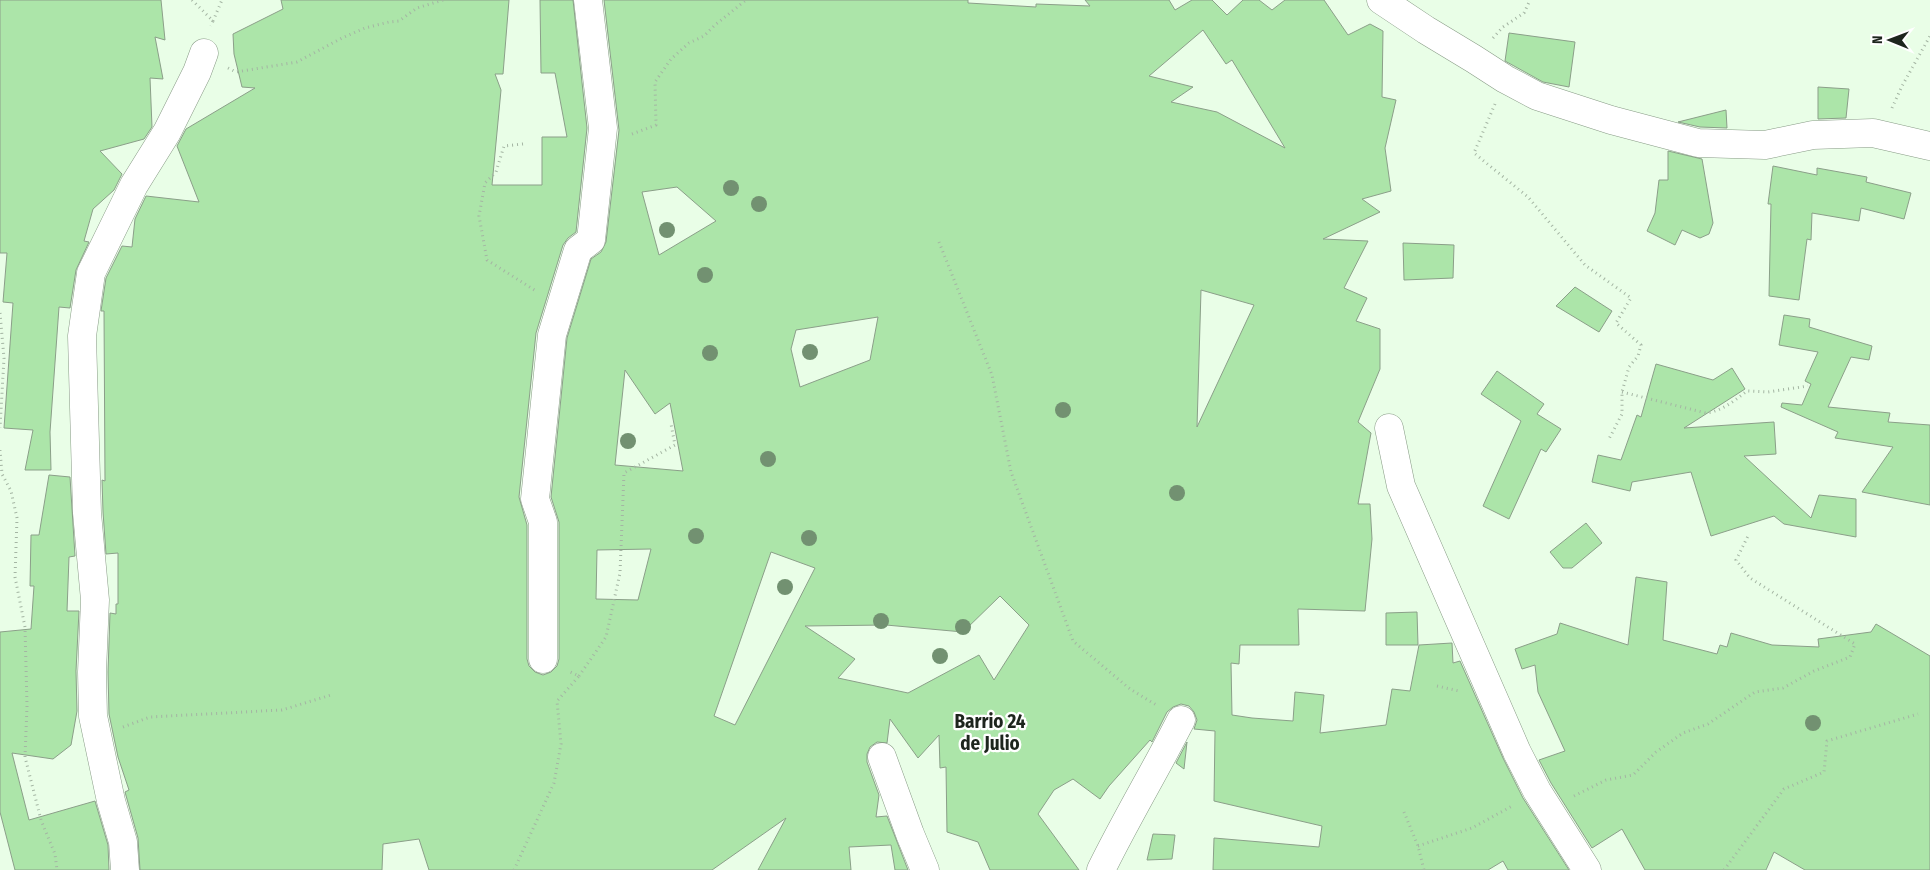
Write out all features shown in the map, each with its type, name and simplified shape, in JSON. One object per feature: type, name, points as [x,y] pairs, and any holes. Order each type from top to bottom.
[{"type":"street","points":[[543,659],[543,522],[534,499],[552,335],[578,250],[591,240],[603,128],[588,0]]},
{"type":"street","points":[[1381,0],[1505,80],[1537,96],[1571,108],[1698,143],[1765,145],[1813,134],[1872,133],[1930,146]]},
{"type":"street","points":[[125,870],[123,842],[111,801],[93,716],[92,672],[95,600],[87,513],[82,336],[91,273],[134,185],[167,132],[197,72],[204,52]]},
{"type":"street","points":[[1389,428],[1401,486],[1517,752],[1542,800],[1587,870]]},
{"type":"street","points":[[1101,870],[1181,720]]},
{"type":"street","points":[[882,757],[925,870]]},
{"type":"path","points":[[192,0],[213,21]]},
{"type":"path","points":[[222,0],[213,21],[204,52],[236,72],[296,62],[357,32],[389,22],[399,21],[417,8],[443,0]]},
{"type":"path","points":[[600,145],[656,125],[655,82],[671,59],[689,44],[704,36],[746,0]]},
{"type":"path","points":[[1474,59],[1503,27],[1524,13],[1530,0]]},
{"type":"path","points":[[1872,133],[1888,117],[1902,86],[1930,36]]},
{"type":"path","points":[[1505,80],[1474,153],[1528,197],[1585,265],[1631,298],[1616,323],[1641,345],[1638,356],[1629,367],[1622,392],[1622,414],[1609,439]]},
{"type":"path","points":[[523,144],[504,146],[496,172],[485,183],[479,216],[487,260],[536,291],[556,320]]},
{"type":"path","points":[[939,242],[992,375],[1011,472],[1073,640],[1130,689],[1181,720]]},
{"type":"path","points":[[0,314],[4,358],[0,428]]},
{"type":"path","points":[[1622,392],[1706,413],[1732,404],[1747,391],[1768,392],[1808,386]]},
{"type":"path","points":[[514,870],[554,783],[561,744],[557,701],[579,676],[606,637],[620,573],[624,473],[675,445],[671,424]]},
{"type":"path","points":[[0,450],[2,474],[11,492],[17,518],[15,577],[25,627],[27,706],[25,757],[41,820],[55,854],[56,870]]},
{"type":"path","points":[[1418,846],[1472,828],[1506,808],[1531,799],[1542,800],[1606,780],[1633,775],[1656,752],[1683,734],[1708,724],[1755,692],[1782,688],[1814,671],[1850,657],[1855,644],[1750,578],[1745,572],[1736,560],[1749,534]]},
{"type":"path","points":[[543,659],[579,676]]},
{"type":"path","points":[[97,736],[150,717],[282,710],[331,695]]},
{"type":"path","points":[[1724,870],[1784,789],[1824,772],[1827,741],[1918,714]]},
{"type":"path","points":[[1404,812],[1418,846],[1424,870]]},
{"type":"building","points":[[0,0],[161,0],[165,40],[155,37],[163,79],[150,78],[152,127],[144,139],[100,151],[122,174],[114,190],[93,209],[84,241],[89,242],[76,270],[70,308],[59,307],[50,432],[51,470],[25,470],[33,430],[4,428],[13,303],[3,302],[7,253],[0,253]]},
{"type":"building","points":[[281,0],[509,0],[503,74],[495,74],[501,90],[492,185],[542,185],[542,137],[567,137],[555,73],[541,73],[540,0],[573,0],[587,128],[576,232],[563,245],[536,333],[519,497],[527,525],[527,659],[529,666],[535,672],[543,675],[551,672],[557,666],[559,659],[559,522],[551,497],[567,338],[591,259],[601,252],[606,242],[619,130],[604,0],[968,0],[968,3],[1036,7],[1036,4],[1090,6],[1085,0],[1169,0],[1175,10],[1192,0],[1212,0],[1227,15],[1243,0],[1259,0],[1272,10],[1285,0],[1324,0],[1348,35],[1370,24],[1383,31],[1382,97],[1396,100],[1385,148],[1391,191],[1362,199],[1380,212],[1323,239],[1368,241],[1344,288],[1367,298],[1356,321],[1380,329],[1380,369],[1358,422],[1371,433],[1358,504],[1370,504],[1372,539],[1365,611],[1298,609],[1299,645],[1240,645],[1239,664],[1231,663],[1232,715],[1293,721],[1295,692],[1324,695],[1320,733],[1386,725],[1392,689],[1410,691],[1419,645],[1452,643],[1453,663],[1460,661],[1523,798],[1569,870],[1508,870],[1503,861],[1488,870],[1213,870],[1214,838],[1319,847],[1322,826],[1214,801],[1215,731],[1194,729],[1197,720],[1194,712],[1189,706],[1181,704],[1167,712],[1152,742],[1150,740],[1109,786],[1100,799],[1073,779],[1054,790],[1038,814],[1079,870],[990,870],[978,842],[947,832],[946,767],[940,768],[939,735],[918,758],[890,719],[887,743],[877,742],[870,747],[867,754],[867,762],[879,795],[876,817],[887,816],[908,870],[895,870],[891,845],[849,847],[851,870],[758,870],[786,818],[712,870],[429,870],[419,839],[383,844],[382,870],[140,870],[138,838],[125,792],[129,790],[118,757],[109,714],[110,613],[116,614],[116,604],[118,604],[118,553],[106,554],[103,512],[102,480],[105,481],[104,311],[101,311],[106,278],[122,246],[132,247],[135,219],[146,196],[199,202],[177,146],[186,129],[255,88],[242,87],[234,54],[233,34],[283,9]],"holes":[[[1203,30],[1226,64],[1232,60],[1285,148],[1217,112],[1171,102],[1193,87],[1149,76]],[[677,187],[716,221],[659,255],[642,192]],[[1201,290],[1254,305],[1197,427]],[[878,317],[870,360],[800,387],[791,349],[796,330]],[[625,370],[655,414],[670,403],[683,471],[615,465]],[[651,549],[638,600],[596,599],[597,550]],[[771,552],[815,568],[735,725],[714,716]],[[1000,596],[1029,625],[994,680],[979,655],[908,693],[838,678],[855,659],[805,626],[886,625],[963,632]]]},
{"type":"building","points":[[1509,33],[1575,42],[1569,87],[1543,82],[1505,61]]},
{"type":"building","points":[[1818,87],[1849,89],[1846,118],[1818,119]]},
{"type":"building","points":[[1726,110],[1727,128],[1700,127],[1678,122]]},
{"type":"building","points":[[1668,151],[1702,159],[1713,223],[1709,234],[1700,238],[1682,230],[1675,245],[1647,231],[1655,213],[1659,180],[1668,180]]},
{"type":"building","points":[[1773,166],[1817,175],[1817,168],[1867,177],[1866,182],[1911,193],[1904,219],[1861,208],[1859,221],[1812,213],[1811,240],[1807,239],[1799,300],[1769,296],[1771,204],[1768,204]]},
{"type":"building","points":[[1403,243],[1454,245],[1453,278],[1404,280]]},
{"type":"building","points":[[1575,287],[1612,311],[1599,332],[1556,306]]},
{"type":"building","points":[[1784,315],[1810,319],[1809,327],[1872,346],[1869,360],[1851,357],[1828,407],[1890,413],[1888,422],[1930,425],[1930,505],[1862,492],[1893,447],[1835,438],[1838,432],[1781,407],[1782,403],[1802,405],[1811,384],[1805,381],[1818,352],[1779,345]]},
{"type":"building","points":[[1656,364],[1713,380],[1732,368],[1745,389],[1684,428],[1774,422],[1776,454],[1744,456],[1811,518],[1819,495],[1856,499],[1856,537],[1784,524],[1774,516],[1711,536],[1691,472],[1632,482],[1630,491],[1592,482],[1598,455],[1621,460],[1637,415],[1641,417]]},
{"type":"building","points":[[1497,371],[1544,404],[1537,414],[1561,429],[1546,452],[1541,449],[1509,519],[1483,506],[1521,421],[1481,394]]},
{"type":"building","points":[[49,475],[70,477],[75,556],[69,557],[67,611],[79,611],[76,671],[77,711],[71,745],[53,759],[12,753],[29,820],[95,801],[108,845],[109,870],[15,870],[0,812],[0,632],[31,629],[34,586],[30,586],[31,535],[39,535]]},
{"type":"building","points":[[1586,523],[1602,543],[1572,568],[1563,568],[1550,552]]},
{"type":"building","points":[[1636,577],[1667,582],[1663,640],[1717,654],[1720,645],[1727,647],[1731,633],[1772,645],[1819,647],[1818,639],[1871,632],[1876,624],[1930,656],[1930,870],[1805,870],[1774,852],[1766,870],[1645,870],[1622,829],[1592,848],[1551,783],[1539,760],[1565,751],[1538,692],[1535,665],[1522,669],[1515,649],[1557,634],[1560,623],[1628,645]]},
{"type":"building","points":[[1417,612],[1418,645],[1386,645],[1386,613]]},
{"type":"building","points":[[1187,742],[1184,769],[1176,763]]},
{"type":"building","points":[[1153,834],[1175,835],[1172,859],[1147,860]]},
{"type":"district","name":"Barrio 24 de Julio","points":[[990,732]]}]
